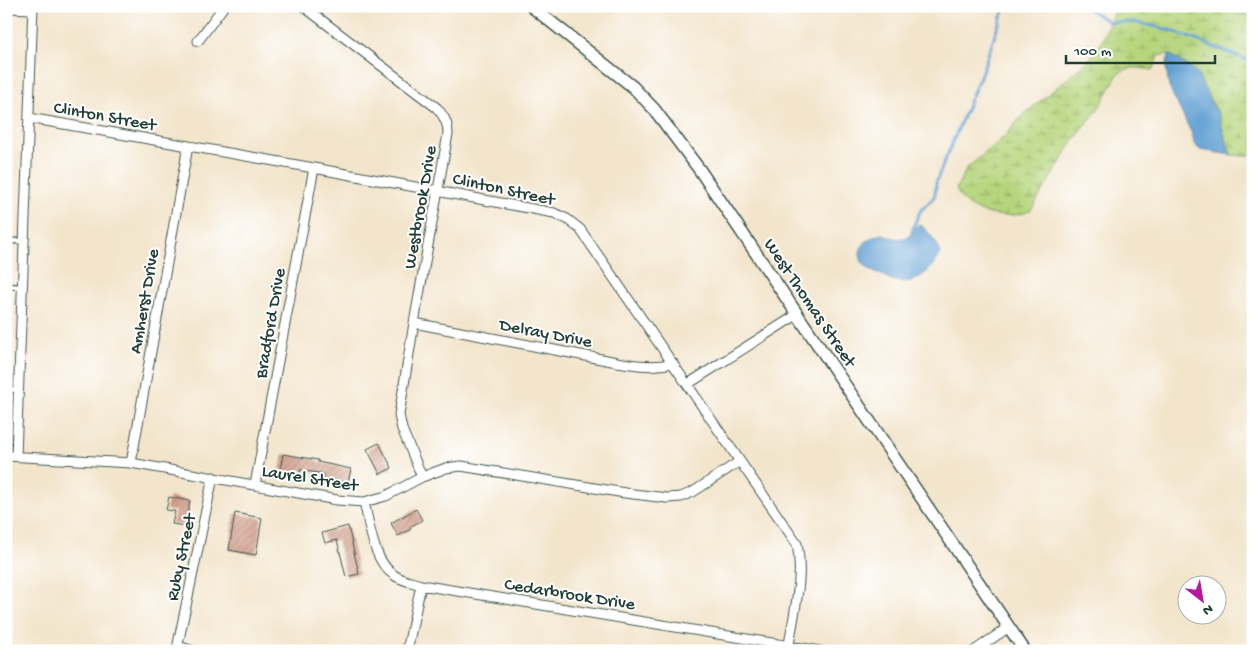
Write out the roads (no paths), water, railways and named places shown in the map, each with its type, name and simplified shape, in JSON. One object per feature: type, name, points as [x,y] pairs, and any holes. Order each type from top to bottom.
[{"type":"street","points":[[198,41],[224,6]]},
{"type":"street","name":"Westbrook Drive","points":[[303,6],[437,108],[444,116],[448,125],[439,191],[399,415],[402,429],[422,476]]},
{"type":"street","name":"West Thomas Street","points":[[531,6],[633,87],[654,109],[699,169],[1025,651]]},
{"type":"street","points":[[6,8],[33,8],[19,390],[11,456]]},
{"type":"street","name":"Clinton Street","points":[[29,118],[439,191],[567,218],[580,229],[797,544],[800,566],[789,646]]},
{"type":"street","name":"Amherst Drive","points":[[131,463],[188,146]]},
{"type":"street","name":"Bradford Drive","points":[[255,485],[314,168]]},
{"type":"street","points":[[688,384],[798,314]]},
{"type":"street","name":"Delray Drive","points":[[414,324],[648,367],[660,367],[673,363]]},
{"type":"street","name":"Laurel Street","points":[[11,456],[131,463],[337,500],[364,502],[386,496],[422,476],[446,468],[461,466],[473,466],[557,482],[667,498],[682,497],[693,492],[740,461]]},
{"type":"street","name":"Ruby Street","points":[[177,647],[212,477]]},
{"type":"street","name":"Cedarbrook Drive","points":[[364,502],[378,555],[388,570],[401,579],[421,585],[820,651]]},
{"type":"street","points":[[407,651],[421,585]]},
{"type":"street","points":[[974,651],[1009,627]]},
{"type":"lane","points":[[6,241],[24,241]]},
{"type":"lane","points":[[6,286],[23,287]]},
{"type":"lane","points":[[6,389],[19,390]]},
{"type":"lane","points":[[177,647],[201,651]]},
{"type":"water","points":[[1169,54],[1191,68],[1198,75],[1211,103],[1217,111],[1231,155],[1200,150],[1194,144],[1192,134],[1169,87],[1166,67]]},
{"type":"water","points":[[919,225],[929,233],[941,253],[934,265],[923,275],[910,281],[896,281],[865,266],[860,254],[866,242],[875,236],[884,234],[897,238],[907,237],[910,236],[912,229]]},
{"type":"waterway","points":[[913,227],[921,211],[935,195],[936,182],[983,69],[1005,6]]},
{"type":"waterway","points":[[1084,6],[1109,22],[1135,22],[1170,30],[1253,62]]}]
